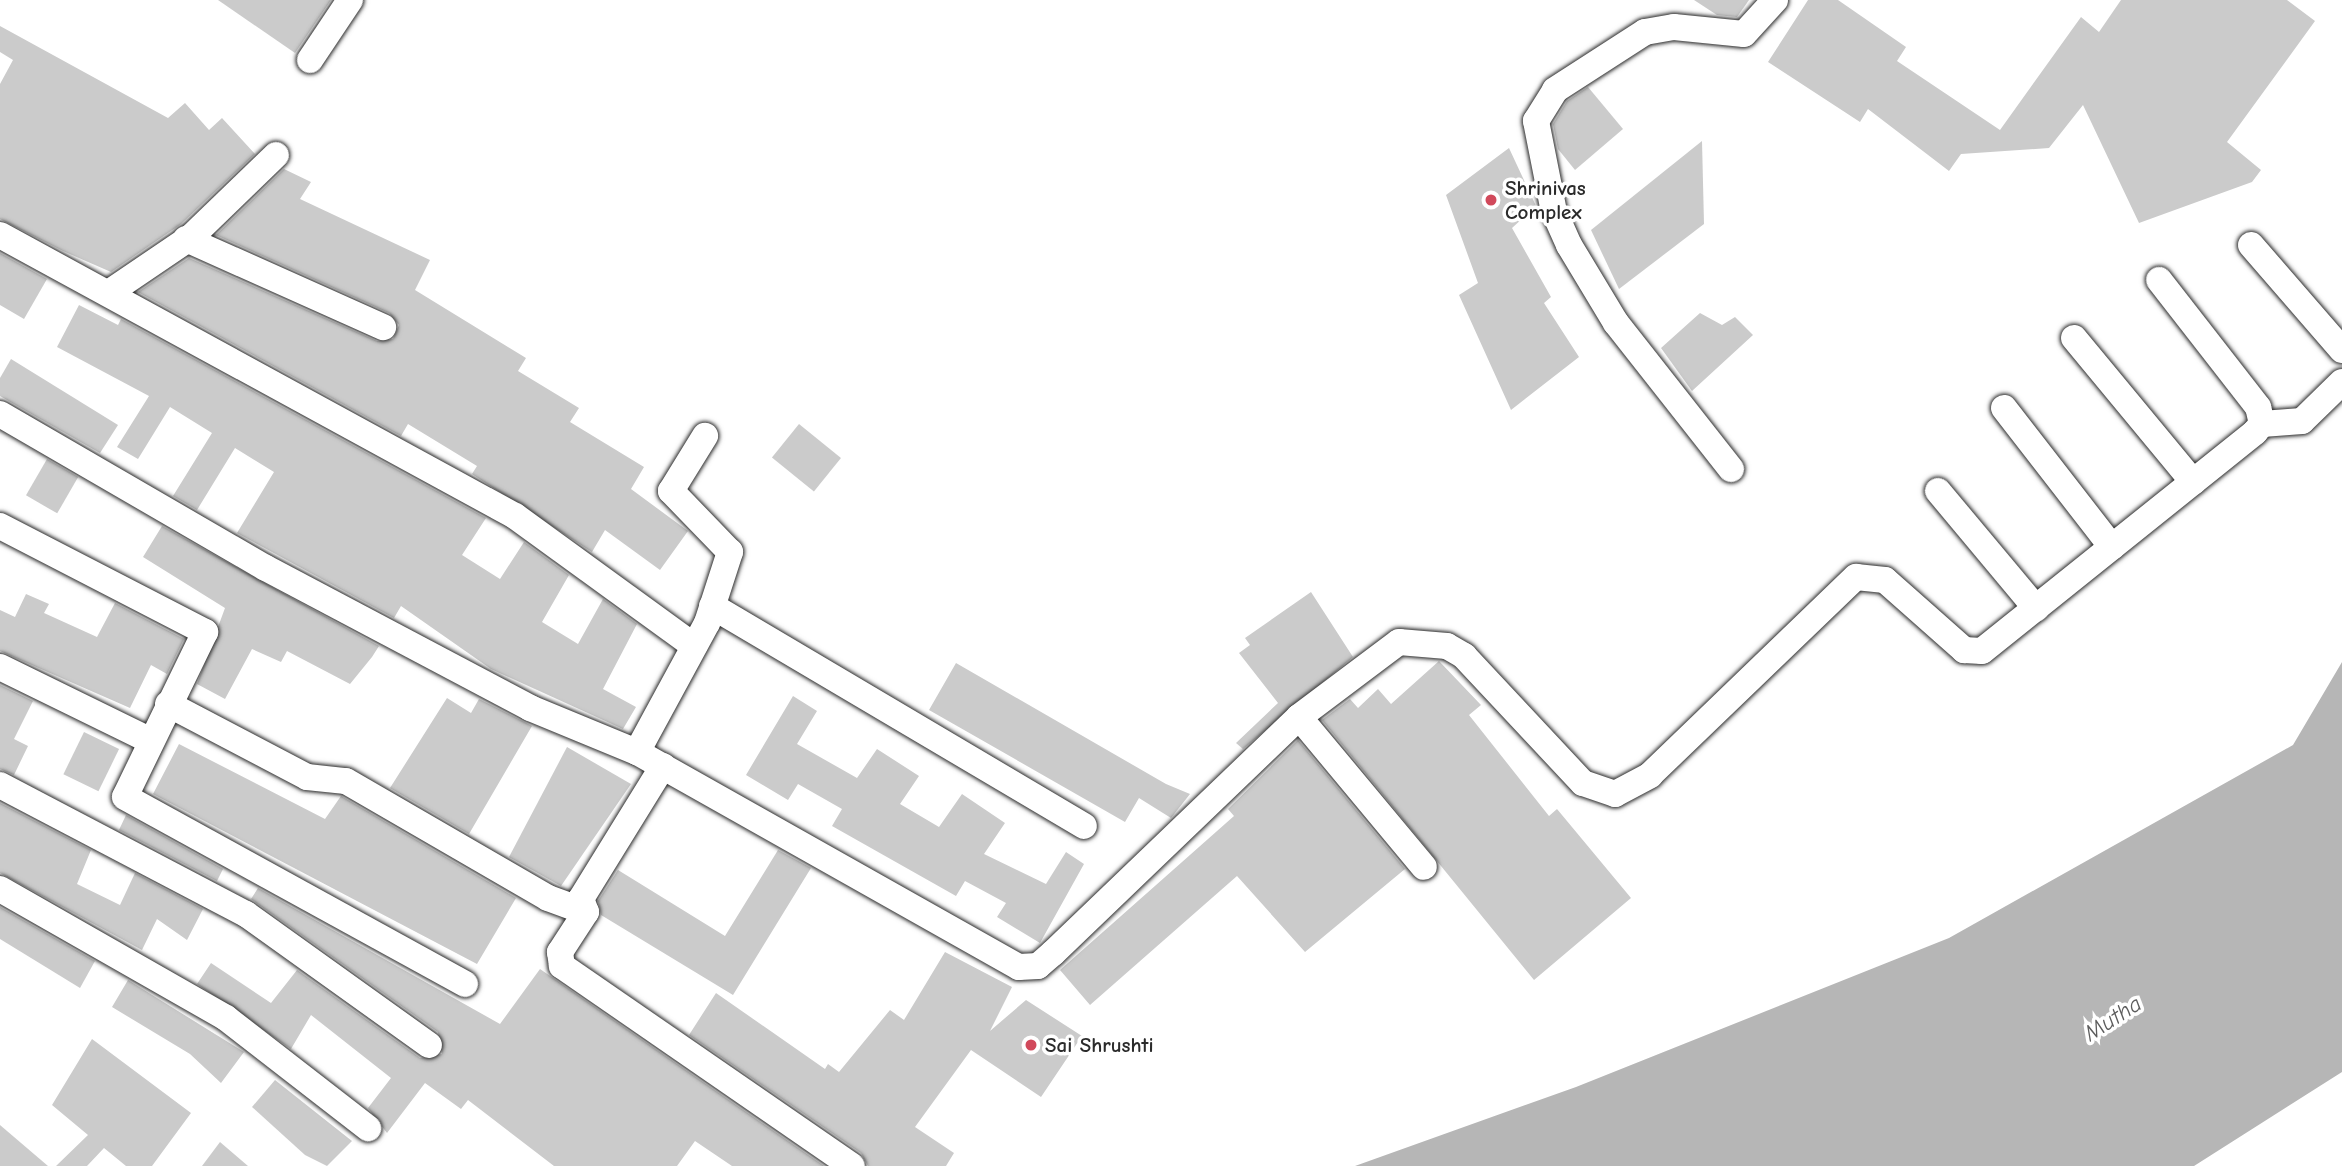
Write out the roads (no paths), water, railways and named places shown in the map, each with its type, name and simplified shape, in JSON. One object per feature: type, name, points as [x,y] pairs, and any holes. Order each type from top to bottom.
[{"type":"street","points":[[310,60],[350,0]]},
{"type":"street","points":[[1731,469],[1616,323],[1569,246],[1554,212],[1536,121],[1555,90],[1645,32],[1674,27],[1744,34],[1775,0]]},
{"type":"street","points":[[110,292],[186,239],[276,155]]},
{"type":"street","points":[[0,235],[110,292],[515,516],[694,646]]},
{"type":"street","points":[[186,239],[383,327]]},
{"type":"street","points":[[2252,245],[2342,350]]},
{"type":"street","points":[[2159,281],[2258,407],[2262,424]]},
{"type":"street","points":[[2074,338],[2193,482]]},
{"type":"street","points":[[3,425],[530,708],[637,752],[1018,967],[1038,966],[1299,717],[1399,642],[1447,646],[1464,656],[1583,783],[1615,794],[1650,775],[1856,577],[1885,580],[1971,653],[1997,642],[2262,424],[2302,421],[2342,382]]},
{"type":"street","points":[[2004,408],[2112,547]]},
{"type":"street","points":[[637,752],[694,646],[712,606],[730,552],[671,491],[705,436]]},
{"type":"street","points":[[1938,491],[2036,608]]},
{"type":"street","points":[[0,526],[205,632],[149,740],[125,797],[465,984]]},
{"type":"street","points":[[712,606],[1084,826]]},
{"type":"street","points":[[0,667],[149,740]]},
{"type":"street","points":[[168,704],[307,777],[346,781],[548,898],[586,912]]},
{"type":"street","points":[[1299,717],[1424,867]]},
{"type":"street","points":[[586,912],[581,899],[663,766]]},
{"type":"street","points":[[0,785],[246,914],[429,1045]]},
{"type":"street","points":[[0,889],[226,1018],[368,1128]]},
{"type":"street","points":[[586,912],[560,951],[562,966],[852,1166]]},
{"type":"water","name":"Mutha","points":[[2342,662],[2342,1072],[2194,1166],[1355,1166],[1576,1087],[1949,938],[2293,745]]},
{"type":"place","name":"Shrinivas Complex","points":[[1491,200]]},
{"type":"place","name":"Sai Shrushti","points":[[1031,1045]]}]
